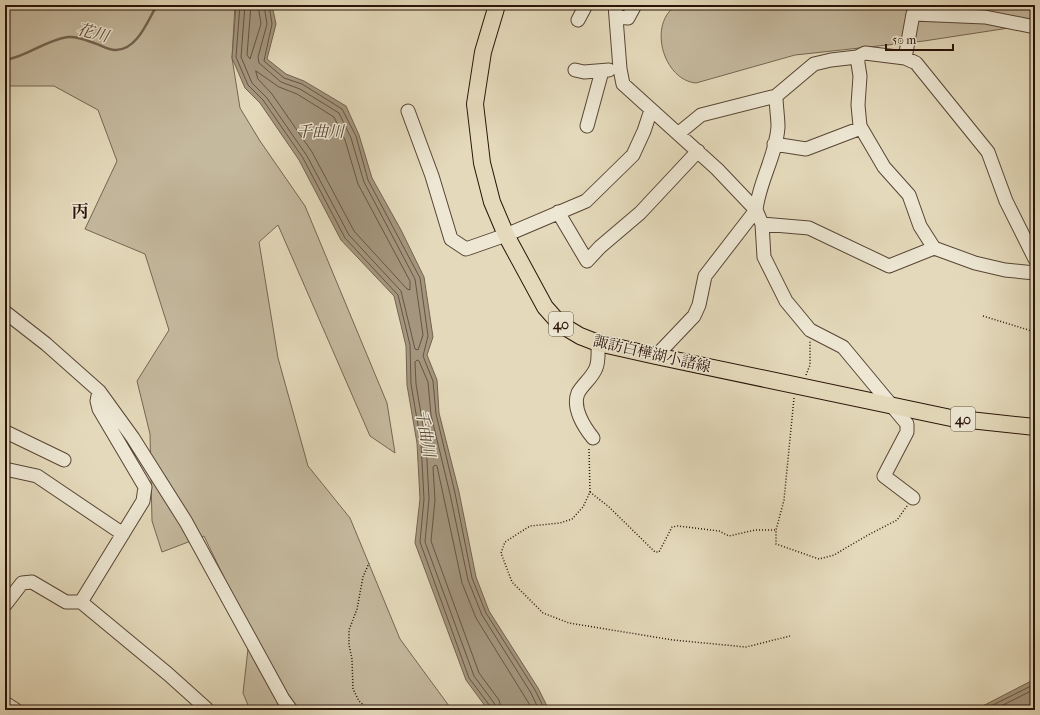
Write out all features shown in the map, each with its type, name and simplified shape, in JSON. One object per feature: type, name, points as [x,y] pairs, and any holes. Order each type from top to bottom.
[{"type":"main road","name":"諏訪白樺湖小諸線","points":[[497,5],[483,52],[475,104],[482,163],[492,202],[506,235],[545,307],[560,324],[580,336],[598,343],[656,356],[951,418],[1035,427]]},
{"type":"street","points":[[578,20],[586,5]]},
{"type":"street","points":[[616,11],[628,18],[635,5]]},
{"type":"street","points":[[616,11],[620,69],[624,84],[651,110],[679,133],[756,210],[762,224],[764,257],[786,301],[810,330],[843,347],[907,424],[907,432],[884,476],[913,498]]},
{"type":"street","points":[[905,58],[913,14],[985,17],[1035,27]]},
{"type":"street","points":[[679,133],[701,115],[776,96],[814,64],[831,60],[857,57],[865,53],[905,58],[916,63],[988,152],[1006,201],[1035,259]]},
{"type":"street","points":[[857,57],[860,76],[858,105],[861,128],[884,167],[909,195],[920,226],[934,248],[975,263],[1005,270],[1035,273]]},
{"type":"street","points":[[575,70],[584,72],[620,69]]},
{"type":"street","points":[[587,126],[602,71]]},
{"type":"street","points":[[656,356],[694,316],[699,305],[705,276],[756,210],[757,200],[778,127],[776,96]]},
{"type":"street","points":[[408,111],[432,176],[451,240],[466,249],[506,235],[586,201],[633,155],[651,110]]},
{"type":"street","points":[[774,144],[806,149],[861,128]]},
{"type":"street","points":[[558,212],[587,261],[600,246],[640,213],[698,152]]},
{"type":"street","points":[[762,224],[809,228],[889,266],[934,248]]},
{"type":"street","points":[[5,312],[46,344],[99,391],[133,438],[186,522],[283,699],[291,710]]},
{"type":"street","points":[[593,438],[583,427],[576,404],[578,393],[590,379],[597,366],[598,343]]},
{"type":"street","points":[[81,602],[143,501],[145,488],[98,409],[97,401],[99,391]]},
{"type":"street","points":[[5,435],[6,432],[64,460]]},
{"type":"street","points":[[5,469],[37,476],[123,534]]},
{"type":"street","points":[[5,605],[22,583],[32,582],[66,602],[81,602],[168,674],[207,709]]},
{"type":"street","points":[[5,703],[16,710]]},
{"type":"path","points":[[983,316],[1035,332]]},
{"type":"path","points":[[810,330],[810,365],[802,386],[793,400],[784,500],[776,530],[776,544],[819,559],[834,555],[897,520],[913,498]]},
{"type":"path","points":[[593,438],[588,451],[590,492],[584,507],[572,519],[560,523],[530,526],[505,542],[501,553],[512,582],[543,612],[569,623],[673,640],[746,647],[790,636]]},
{"type":"path","points":[[590,492],[609,506],[655,552],[659,552],[672,527],[678,526],[719,531],[729,536],[754,530],[776,530]]},
{"type":"path","points":[[369,563],[363,578],[357,609],[349,630],[349,645],[352,660],[353,689],[359,701],[369,710]]},
{"type":"shaded area","points":[[5,5],[235,5],[232,58],[240,108],[260,141],[305,206],[387,403],[395,453],[370,436],[278,225],[259,242],[278,358],[308,466],[350,518],[400,639],[452,710],[250,710],[243,693],[250,631],[204,536],[162,552],[152,521],[150,434],[137,381],[169,330],[145,254],[85,229],[117,161],[98,110],[54,86],[5,86]]},
{"type":"shaded area","points":[[677,5],[1035,5],[1035,24],[924,41],[795,55],[696,83],[684,80],[675,72],[668,62],[663,50],[661,37],[663,24],[668,13]]},
{"type":"water","name":"千曲川","points":[[236,5],[272,5],[276,24],[267,59],[286,74],[304,81],[346,106],[359,135],[372,178],[401,230],[424,277],[433,337],[427,355],[437,380],[439,413],[459,492],[476,577],[489,611],[538,688],[549,710],[488,710],[466,680],[415,543],[420,499],[417,443],[407,385],[406,346],[394,296],[341,240],[299,160],[260,103],[245,88],[232,58]]},
{"type":"water","points":[[1035,679],[1035,710],[975,710]]},
{"type":"waterway","name":"花川","points":[[5,60],[21,56],[52,41],[68,37],[81,38],[112,50],[123,49],[130,46],[141,34],[157,5]]},
{"type":"district","name":"丙","points":[[80,211]]}]
